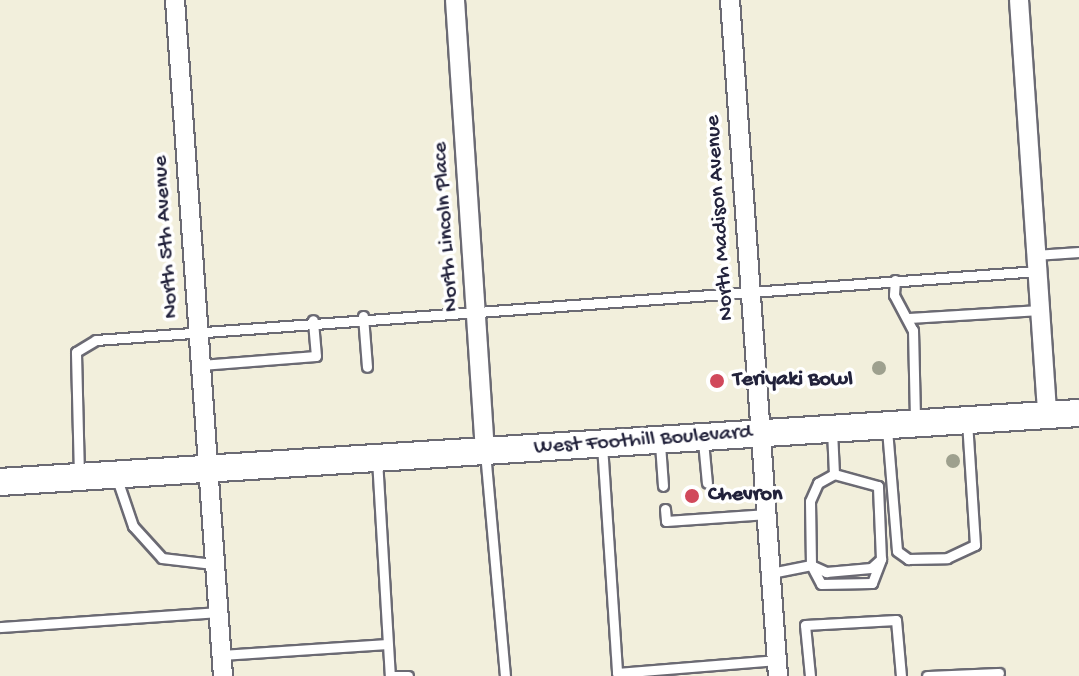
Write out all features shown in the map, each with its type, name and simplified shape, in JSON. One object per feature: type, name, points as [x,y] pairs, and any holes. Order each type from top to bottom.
[{"type":"main road","name":"West Foothill Boulevard","points":[[0,482],[1079,413]]},
{"type":"street","name":"North 5th Avenue","points":[[175,0],[223,676]]},
{"type":"street","name":"North Lincoln Place","points":[[455,0],[485,452]]},
{"type":"street","name":"North Madison Avenue","points":[[730,0],[778,668]]},
{"type":"street","points":[[1019,0],[1047,415]]},
{"type":"lane","points":[[79,477],[80,346],[198,329],[895,280],[1036,263],[1079,252]]},
{"type":"lane","points":[[895,280],[894,295],[909,318],[915,423]]},
{"type":"lane","points":[[909,318],[1040,310]]},
{"type":"lane","points":[[363,316],[367,367]]},
{"type":"lane","points":[[201,365],[316,356],[313,320]]},
{"type":"lane","points":[[887,425],[897,551],[908,559],[947,558],[975,545],[967,420]]},
{"type":"lane","points":[[832,429],[834,474]]},
{"type":"lane","points":[[703,437],[707,483]]},
{"type":"lane","points":[[659,440],[663,486]]},
{"type":"lane","points":[[602,444],[617,674],[778,668]]},
{"type":"lane","points":[[485,452],[505,676]]},
{"type":"lane","points":[[377,459],[390,676],[408,676]]},
{"type":"lane","points":[[771,573],[811,565],[826,572],[871,568],[881,559],[878,486],[834,474]]},
{"type":"lane","points":[[811,565],[812,493],[834,474]]},
{"type":"lane","points":[[116,475],[133,526],[162,558],[213,564]]},
{"type":"lane","points":[[708,506],[710,518]]},
{"type":"lane","points":[[665,509],[666,521],[768,514]]},
{"type":"lane","points":[[0,627],[218,612]]},
{"type":"lane","points":[[810,676],[805,625],[896,620],[901,676]]},
{"type":"lane","points":[[222,655],[387,644]]},
{"type":"lane","points":[[927,676],[999,673]]},
{"type":"place","name":"Teriyaki Bowl","points":[[717,381]]},
{"type":"place","name":"Chevron","points":[[692,496]]}]
